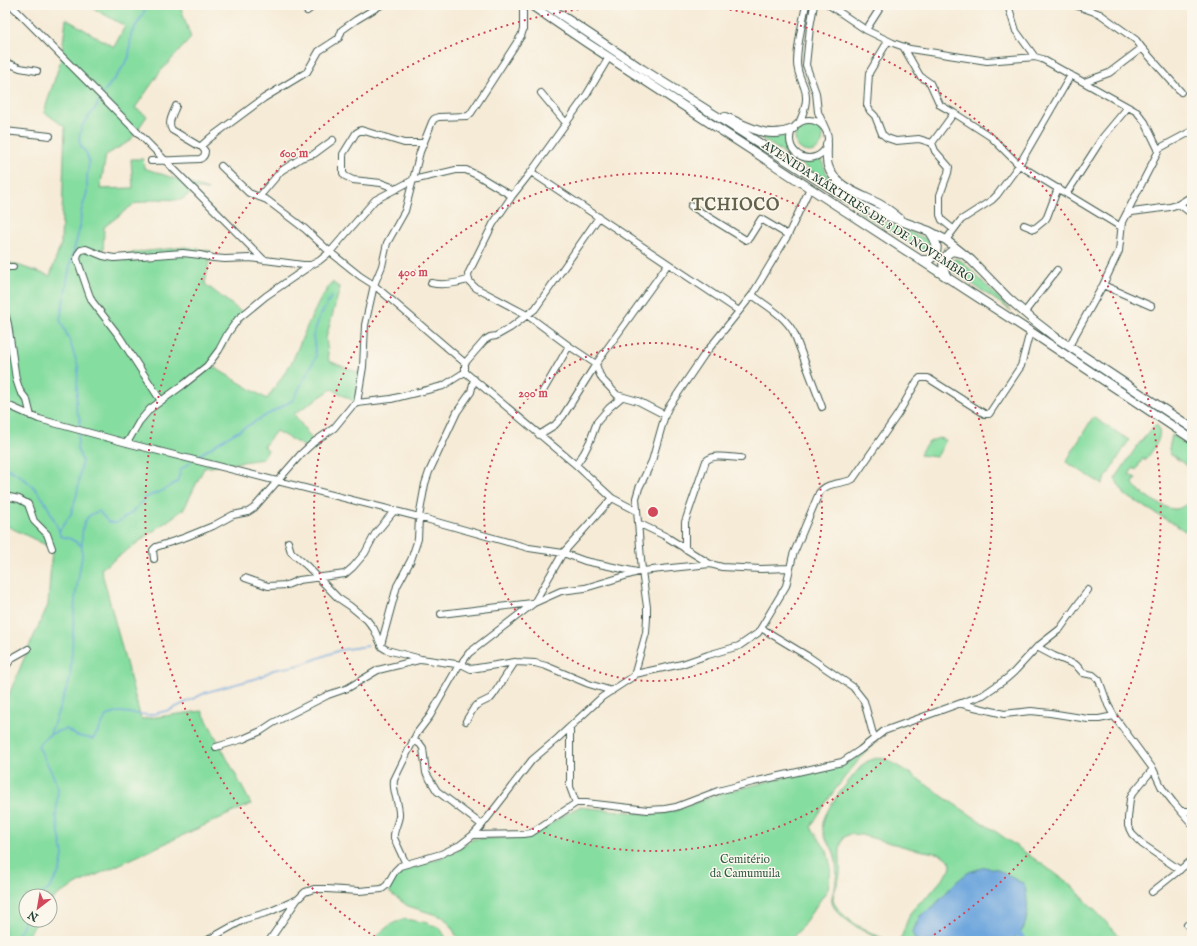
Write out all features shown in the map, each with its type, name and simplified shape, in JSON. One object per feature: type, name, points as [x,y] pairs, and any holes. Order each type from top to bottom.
[{"type":"main road","name":"AVENIDA MÁRTIRES DE 8 DE NOVEMBRO","points":[[531,5],[1192,439]]},
{"type":"main road","name":"AVENIDA MÁRTIRES DE 8 DE NOVEMBRO","points":[[546,5],[843,196],[873,211],[929,231],[946,240],[963,253],[1024,313],[1069,346],[1192,428]]},
{"type":"main road","points":[[706,109],[766,133],[778,134],[796,126]]},
{"type":"main road","points":[[827,144],[828,166],[831,173],[840,184],[882,206],[905,222]]},
{"type":"main road","points":[[919,259],[924,261],[929,260],[936,252],[937,243],[929,231]]},
{"type":"main road","points":[[947,277],[943,267],[945,257],[952,251],[963,253]]},
{"type":"street","points":[[11,5],[264,260]]},
{"type":"street","points":[[307,11],[315,5]]},
{"type":"street","points":[[201,146],[264,98],[307,72],[319,51],[339,38],[342,30],[381,5]]},
{"type":"street","points":[[358,403],[363,367],[365,325],[374,285],[382,266],[387,243],[405,211],[420,152],[434,119],[468,116],[471,113],[521,36],[523,30],[523,5]]},
{"type":"street","points":[[806,5],[800,34],[797,64],[798,73],[806,94],[806,101],[805,109],[790,135],[790,142],[793,149],[801,156],[808,158],[818,155],[824,150],[828,139],[826,130],[818,112],[816,93],[806,66],[814,5]]},
{"type":"street","points":[[829,5],[866,30],[904,48],[987,61],[1036,57]]},
{"type":"street","points":[[866,30],[882,5]]},
{"type":"street","points":[[1008,5],[1016,31],[1036,57],[1137,112],[1142,117],[1158,149],[1156,158],[1122,222],[1119,251],[1103,285],[1069,346]]},
{"type":"street","points":[[1075,5],[1093,8],[1110,19],[1136,40],[1181,92]]},
{"type":"street","points":[[888,41],[869,73],[869,91],[867,98],[870,111],[875,116],[882,134],[887,138],[896,141],[919,139],[932,144],[949,167],[940,195],[940,215],[942,220],[953,229]]},
{"type":"street","points":[[904,48],[920,76],[930,83],[938,102],[942,107],[954,113],[992,138],[1019,165],[1121,227]]},
{"type":"street","points":[[1084,82],[1109,73],[1142,48]]},
{"type":"street","points":[[609,57],[587,94],[493,224],[468,274],[468,280],[476,288],[527,315],[596,364],[602,379],[617,394],[622,397],[628,397],[638,401],[665,415]]},
{"type":"street","points":[[5,62],[20,68],[37,71]]},
{"type":"street","points":[[946,240],[953,229],[964,217],[992,200],[997,195],[1019,165],[1071,75]]},
{"type":"street","points":[[541,93],[566,123]]},
{"type":"street","points":[[151,161],[200,159],[205,155],[205,151],[201,146],[172,130],[169,122],[176,106]]},
{"type":"street","points":[[1067,193],[1103,137],[1128,107]]},
{"type":"street","points":[[932,144],[954,113]]},
{"type":"street","points":[[796,126],[806,120],[814,120],[821,124],[826,130]]},
{"type":"street","points":[[397,189],[381,183],[353,180],[346,176],[343,173],[342,159],[344,150],[356,133],[361,130],[397,142],[424,143]]},
{"type":"street","points":[[5,131],[50,136]]},
{"type":"street","points":[[1158,149],[1192,131]]},
{"type":"street","points":[[259,197],[281,171],[301,158],[314,154],[333,140]]},
{"type":"street","points":[[221,166],[249,193],[267,200],[305,229],[330,252],[360,276],[374,285],[466,363]]},
{"type":"street","points":[[127,443],[139,422],[150,409],[207,366],[219,350],[228,333],[238,319],[266,296],[330,252],[376,200],[413,180],[456,170],[466,170],[477,175],[512,196]]},
{"type":"street","points":[[531,172],[739,311]]},
{"type":"street","points":[[269,941],[305,892],[314,889],[359,891],[382,889],[387,885],[395,871],[400,866],[441,854],[460,845],[482,825],[529,764],[602,697],[632,678],[635,674],[646,633],[647,618],[647,607],[640,572],[636,498],[652,461],[665,415],[668,408],[704,356],[752,295],[788,235],[810,188]]},
{"type":"street","points":[[1024,225],[1034,229],[1045,220],[1058,188]]},
{"type":"street","points":[[1127,215],[1132,212],[1170,207],[1179,204],[1192,196]]},
{"type":"street","points":[[1179,204],[1192,214]]},
{"type":"street","points":[[691,206],[746,240],[749,238],[761,219],[788,235]]},
{"type":"street","points":[[154,559],[153,550],[156,547],[186,537],[213,526],[233,515],[248,512],[254,508],[301,454],[318,438],[334,428],[352,406],[358,403],[391,399],[443,386],[464,372],[466,363],[485,340],[510,328],[535,309],[599,218]]},
{"type":"street","points":[[161,401],[118,336],[92,301],[77,259],[81,250],[86,249],[103,256],[114,258],[183,253],[213,258],[250,258],[311,265]]},
{"type":"street","points":[[539,435],[559,421],[596,364],[668,264]]},
{"type":"street","points":[[5,267],[13,267]]},
{"type":"street","points":[[1024,313],[1057,270]]},
{"type":"street","points":[[431,283],[458,283],[468,280]]},
{"type":"street","points":[[1103,285],[1150,306]]},
{"type":"street","points":[[752,295],[790,325],[822,407]]},
{"type":"street","points":[[5,313],[16,379],[20,391],[27,400],[31,416]]},
{"type":"street","points":[[635,674],[682,664],[739,646],[754,636],[761,628],[786,586],[793,555],[819,493],[827,485],[853,479],[898,414],[917,381],[920,378],[928,378],[985,414],[989,414],[1021,366],[1031,332]]},
{"type":"street","points":[[543,391],[569,346]]},
{"type":"street","points":[[464,372],[576,465],[612,498],[637,511]]},
{"type":"street","points":[[381,645],[397,586],[411,560],[417,544],[419,518],[429,472],[457,412],[471,392],[474,380]]},
{"type":"street","points":[[576,465],[587,447],[597,422],[609,408],[622,397]]},
{"type":"street","points":[[5,404],[31,416],[127,443],[394,511],[529,548],[563,553],[592,563],[640,572]]},
{"type":"street","points":[[685,549],[685,522],[706,462],[710,458],[716,457],[741,458]]},
{"type":"street","points":[[5,496],[19,499],[28,504],[34,520],[47,534],[52,548]]},
{"type":"street","points":[[534,603],[563,553],[612,498]]},
{"type":"street","points":[[245,578],[268,586],[287,585],[299,580],[345,574],[353,568],[365,553],[375,534],[394,511]]},
{"type":"street","points":[[638,523],[664,536],[710,564]]},
{"type":"street","points":[[288,542],[292,552],[338,598],[367,620],[374,629],[381,645],[386,650],[421,659],[461,665],[471,669],[515,662],[526,662],[546,666],[589,684],[612,691]]},
{"type":"street","points":[[406,864],[394,838],[399,816],[393,786],[394,780],[421,726],[430,716],[468,653],[534,603],[561,592],[585,588],[640,572],[710,564],[730,568],[789,568]]},
{"type":"street","points":[[472,835],[532,833],[576,803],[648,810],[665,809],[718,791],[842,762],[884,731],[900,724],[962,704],[983,695],[1006,679],[1037,647],[1065,624],[1088,590]]},
{"type":"street","points":[[441,614],[534,603]]},
{"type":"street","points":[[761,628],[809,657],[854,687],[864,701],[874,738]]},
{"type":"street","points":[[1037,647],[1076,665],[1086,674],[1097,677],[1114,716],[1153,769],[1162,788],[1172,802],[1192,824]]},
{"type":"street","points":[[5,668],[12,658],[28,649]]},
{"type":"street","points":[[216,747],[242,739],[260,731],[328,695],[348,688],[378,670],[421,659]]},
{"type":"street","points":[[466,722],[475,706],[491,698],[515,662]]},
{"type":"street","points":[[962,704],[1004,714],[1031,711],[1088,719],[1099,719],[1114,716]]},
{"type":"street","points":[[570,726],[570,787],[576,803]]},
{"type":"street","points":[[413,740],[420,744],[423,748],[426,773],[437,791],[482,825]]},
{"type":"street","points":[[1153,769],[1132,794],[1130,799],[1128,826],[1132,834],[1142,844],[1180,870]]},
{"type":"street","points":[[1181,811],[1192,811]]},
{"type":"street","points":[[1152,892],[1192,860]]},
{"type":"street","points":[[206,941],[245,919],[269,912],[298,900]]},
{"type":"green space","points":[[155,5],[158,8],[160,5],[180,5],[191,38],[160,72],[135,108],[147,116],[130,141],[106,155],[100,189],[133,188],[131,159],[143,159],[144,168],[208,190],[197,189],[181,200],[156,199],[134,204],[104,227],[103,256],[185,247],[211,251],[205,284],[244,314],[212,366],[267,399],[292,362],[320,300],[332,282],[340,288],[326,338],[329,361],[362,374],[357,403],[332,389],[294,414],[314,442],[307,448],[276,431],[264,446],[268,450],[262,459],[204,468],[184,509],[101,569],[141,719],[202,711],[251,804],[81,882],[58,895],[58,888],[18,888],[18,928],[33,928],[23,941],[5,941],[5,704],[48,605],[52,548],[5,525],[5,261],[50,276],[61,244],[65,127],[44,112],[61,60],[66,19],[114,47],[125,26],[89,6]]},
{"type":"green space","points":[[809,124],[819,128],[823,138],[819,148],[809,152],[799,148],[795,138],[799,128]]},
{"type":"green space","points":[[755,134],[773,138],[786,135],[788,145],[795,157],[799,160],[809,162],[822,160],[831,179],[847,192],[822,178]]},
{"type":"green space","points":[[858,210],[925,238],[930,242],[931,246],[928,249],[920,249],[857,211]]},
{"type":"green space","points":[[952,260],[960,260],[967,266],[1012,311],[953,271],[950,265]]},
{"type":"green space","points":[[1093,417],[1129,440],[1102,484],[1066,462]]},
{"type":"green space","points":[[1156,424],[1159,428],[1159,438],[1157,443],[1145,461],[1143,458],[1136,470],[1133,468],[1129,475],[1136,478],[1133,483],[1139,491],[1165,506],[1177,509],[1192,503],[1192,535],[1125,495],[1115,479],[1137,446]]},
{"type":"green space","points":[[1172,435],[1192,448],[1192,469],[1170,454],[1169,449]]},
{"type":"green space","points":[[940,438],[946,440],[936,457],[920,455],[923,448],[927,444]]},
{"type":"green space","name":"Cemitério da Camumuila","points":[[878,740],[842,781],[825,804],[811,827],[827,851],[831,868],[828,889],[790,941],[459,941],[451,926],[443,917],[408,906],[390,893],[390,887],[400,871],[440,858],[458,850],[473,839],[525,837],[535,834],[579,807],[649,814],[677,810],[718,794],[806,772],[843,765],[856,758]]},
{"type":"green space","points":[[880,757],[914,776],[1070,884],[1124,941],[1011,941],[1024,927],[1026,905],[1024,884],[996,869],[956,882],[934,906],[920,916],[914,939],[916,941],[900,941],[910,913],[928,896],[950,870],[950,861],[941,854],[913,849],[861,835],[850,834],[844,837],[842,842],[840,873],[833,901],[843,915],[858,926],[890,941],[875,937],[856,927],[834,908],[832,902],[836,879],[836,864],[834,852],[823,832],[823,823],[825,816],[834,801],[862,765],[868,761]]},
{"type":"green space","points":[[403,919],[424,922],[440,928],[448,941],[370,941],[390,925]]},
{"type":"water","points":[[985,867],[996,869],[1024,884],[1027,900],[1027,911],[1026,922],[1020,933],[1011,941],[916,941],[912,933],[920,916],[934,906],[956,882],[969,872]]},
{"type":"waterway","points":[[102,94],[119,73],[129,57],[131,34],[147,5]]},
{"type":"waterway","points":[[79,427],[80,419],[76,409],[78,366],[69,339],[60,320],[70,265],[80,227],[81,212],[87,192],[89,162],[86,152],[81,147],[79,139],[82,126],[97,106],[100,98]]},
{"type":"waterway","points":[[195,458],[221,441],[293,400],[316,357],[313,336],[319,318],[331,297]]},
{"type":"waterway","points":[[50,734],[70,679],[75,598],[82,556],[82,546],[71,539],[60,536],[59,531],[71,514],[77,494],[82,460],[77,449],[79,431]]},
{"type":"waterway","points":[[82,545],[84,524],[89,516],[99,511],[108,522],[117,523],[131,513],[147,497],[164,490],[177,482],[181,469],[191,462]]},
{"type":"waterway","points":[[5,467],[33,486],[39,493],[59,531]]},
{"type":"waterway","points":[[50,888],[60,871],[63,855],[56,816],[58,788],[38,746],[47,737],[66,729],[77,736],[93,739],[106,716],[120,712],[149,715],[170,710],[207,692],[258,678],[273,670],[300,665],[340,650],[368,646]]},
{"type":"waterway","points":[[9,941],[17,935],[21,928]]},
{"type":"waterway","points":[[1019,934],[1025,941]]},
{"type":"district","name":"TCHIOCO","points":[[736,206]]}]
